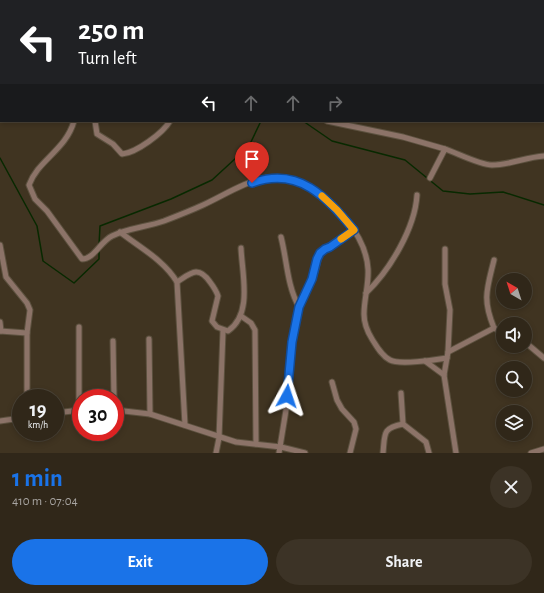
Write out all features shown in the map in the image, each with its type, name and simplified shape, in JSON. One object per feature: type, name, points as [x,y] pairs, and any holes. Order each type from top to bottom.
[{"type":"street","points":[[74,122],[66,140],[32,177],[29,185],[30,191],[82,259],[91,257],[102,242],[120,232],[161,222],[202,206],[238,188],[266,178],[285,177],[305,185],[321,196],[337,210],[354,230],[364,250],[368,269],[365,324],[377,348],[384,356],[391,361],[425,361],[447,358]]},
{"type":"street","points":[[95,122],[97,134],[113,144],[122,154],[134,151],[161,132],[169,122]]},
{"type":"street","points":[[332,122],[403,137],[445,149],[490,165],[509,164],[528,157],[544,156]]},
{"type":"street","points":[[430,178],[445,149]]},
{"type":"street","points":[[366,293],[389,267],[411,224],[416,208],[417,195]]},
{"type":"street","points":[[279,453],[281,447],[292,342],[299,307],[312,279],[320,253],[354,230]]},
{"type":"street","points":[[120,232],[147,251],[177,282],[185,425]]},
{"type":"street","points":[[281,237],[286,255],[292,295],[299,307]]},
{"type":"street","points":[[0,245],[6,277],[29,306],[26,333],[27,389]]},
{"type":"street","points":[[177,282],[196,272],[201,272],[206,276],[218,296],[212,321],[223,331],[228,331],[233,328],[241,316],[244,304],[241,248]]},
{"type":"street","points":[[445,249],[445,284],[450,310],[448,352],[444,375],[456,453]]},
{"type":"street","points":[[448,352],[494,328],[486,305],[486,294],[494,260]]},
{"type":"street","points":[[241,316],[251,323],[255,330],[256,444]]},
{"type":"street","points":[[0,322],[1,331],[26,333]]},
{"type":"street","points":[[79,327],[80,389]]},
{"type":"street","points":[[216,453],[219,438],[223,331]]},
{"type":"street","points":[[149,339],[150,414]]},
{"type":"street","points":[[114,341],[114,389]]},
{"type":"street","points":[[532,348],[544,358]]},
{"type":"street","points":[[425,361],[444,375]]},
{"type":"street","points":[[332,382],[337,400],[342,409],[354,422],[356,429],[350,453]]},
{"type":"street","points":[[401,393],[403,424]]},
{"type":"street","points":[[124,411],[150,414],[219,438],[281,447],[305,453]]},
{"type":"street","points":[[0,421],[12,419]]},
{"type":"street","points":[[383,453],[387,429],[390,426],[403,424],[426,442],[429,453]]},
{"type":"street","points":[[531,453],[544,449]]},
{"type":"waterway","points":[[99,245],[100,226],[171,199],[212,180],[249,146],[261,122]]},
{"type":"waterway","points":[[304,122],[332,141],[405,160],[443,191],[470,194],[503,192],[544,205]]},
{"type":"waterway","points":[[0,158],[37,226],[43,261],[74,283],[99,259],[99,249]]},
{"type":"slow traffic","points":[[322,196],[337,210],[354,230],[341,239]]},
{"type":"route","points":[[252,183],[266,178],[285,177],[305,185],[337,210],[354,230],[325,249],[320,253],[317,259],[312,279],[299,307],[292,342],[287,396]]}]
